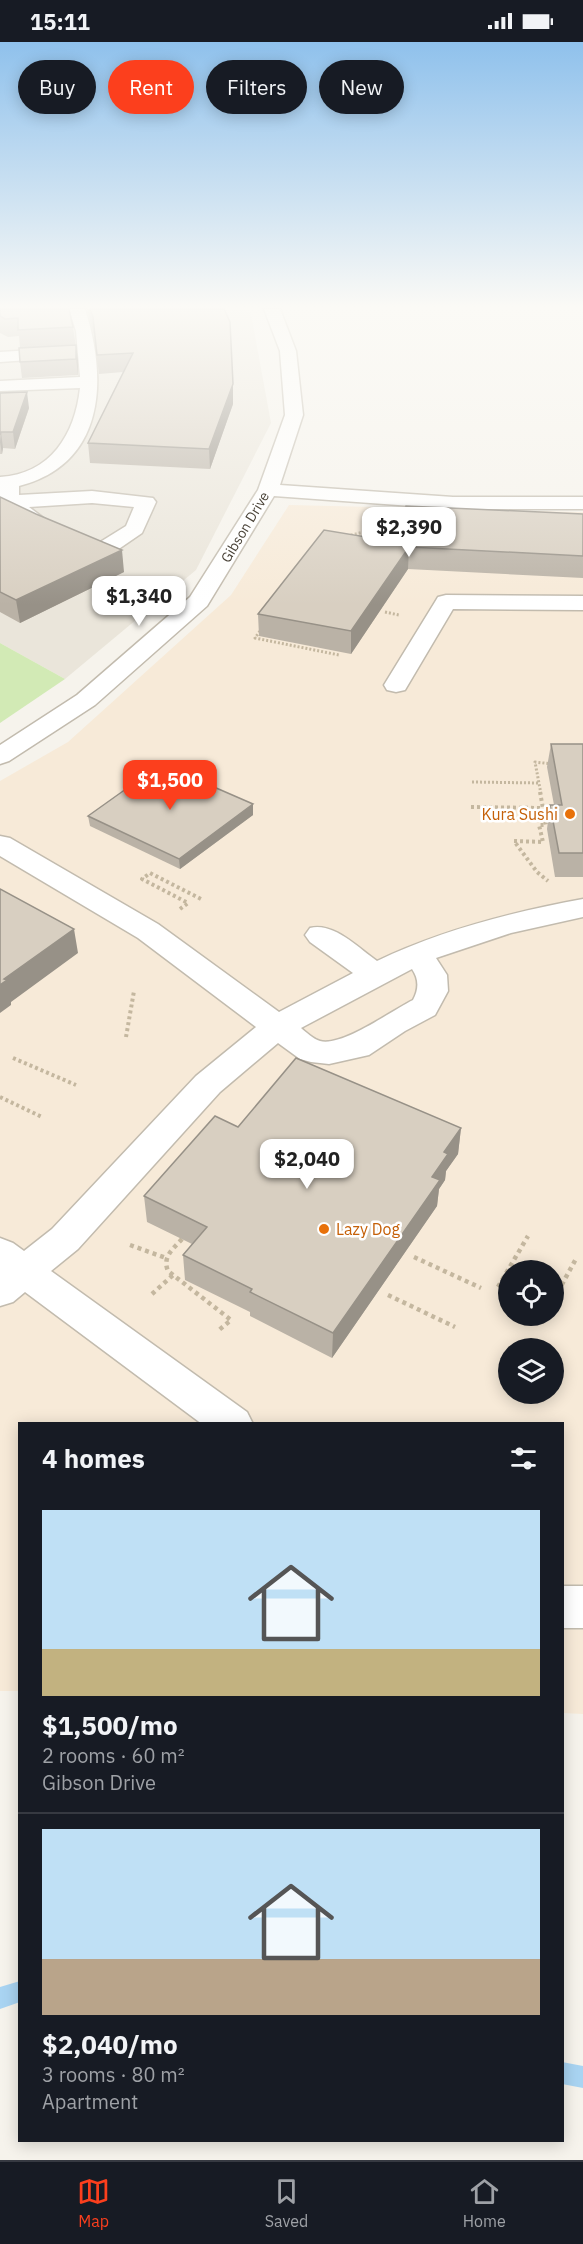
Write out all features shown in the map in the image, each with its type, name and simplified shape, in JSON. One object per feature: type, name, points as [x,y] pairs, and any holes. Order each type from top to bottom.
[{"type":"street","points":[[4,494],[66,456],[81,430],[85,408]]},
{"type":"street","name":"Gibson Drive","points":[[0,756],[86,700],[199,601],[268,490],[294,415],[293,408]]},
{"type":"street","points":[[268,490],[453,503],[583,503]]},
{"type":"street","points":[[4,494],[92,497],[146,502],[135,529],[99,552],[47,530],[4,494]]},
{"type":"street","points":[[396,685],[446,602],[578,603],[583,625]]},
{"type":"street","points":[[0,844],[148,931],[310,1051],[329,1053],[358,1047],[393,1023],[424,1008],[433,991],[432,975],[419,956]]},
{"type":"street","points":[[230,1422],[8,1272],[65,1239],[208,1084],[277,1027],[375,974],[469,936],[546,915],[583,908]]},
{"type":"street","points":[[320,935],[375,974]]},
{"type":"street","points":[[564,1607],[583,1608]]},
{"type":"path","points":[[396,528],[404,529],[398,554]]},
{"type":"path","points":[[346,536],[376,529]]},
{"type":"path","points":[[370,543],[402,535]]},
{"type":"path","points":[[261,630],[255,638],[339,655]]},
{"type":"path","points":[[554,764],[535,762],[546,825],[539,825],[543,842],[514,841],[537,872],[555,884]]},
{"type":"path","points":[[472,782],[539,783]]},
{"type":"path","points":[[471,807],[543,808]]},
{"type":"path","points":[[175,912],[188,903],[142,879],[150,873],[203,900]]},
{"type":"path","points":[[126,1037],[134,991]]},
{"type":"path","points":[[13,1058],[76,1085]]},
{"type":"path","points":[[0,1097],[42,1117]]},
{"type":"path","points":[[514,1260],[528,1236]]},
{"type":"path","points":[[182,1239],[166,1258],[164,1265],[173,1275],[231,1320],[219,1330]]},
{"type":"path","points":[[130,1245],[166,1258]]},
{"type":"path","points":[[414,1257],[481,1288]]},
{"type":"path","points":[[564,1281],[577,1257]]},
{"type":"path","points":[[152,1294],[173,1275]]},
{"type":"path","points":[[388,1295],[455,1327]]},
{"type":"shaded area","points":[[0,408],[268,408],[271,423],[196,570],[65,679],[0,643]]},
{"type":"shaded area","points":[[289,505],[583,512],[583,1714],[564,1713],[564,1422],[18,1422],[18,1691],[0,1691],[0,781],[68,742],[231,595]]},
{"type":"green space","points":[[0,643],[65,679],[0,723]]},
{"type":"building","points":[[0,408],[21,408],[13,432],[1,432],[0,435]]},
{"type":"building","points":[[106,408],[224,408],[209,449],[88,443]]},
{"type":"building","points":[[0,497],[122,550],[16,600],[0,592]]},
{"type":"building","points":[[406,506],[583,514],[583,556],[409,547],[351,631],[258,614],[324,530],[402,543]]},
{"type":"building","name":"Kura Sushi","points":[[551,744],[583,744],[583,853],[559,853],[550,805],[562,805]]},
{"type":"building","points":[[161,764],[253,804],[179,859],[88,816]]},
{"type":"building","points":[[0,889],[74,929],[4,979],[7,980],[0,985]]},
{"type":"building","name":"Lazy Dog","points":[[296,1058],[461,1128],[444,1152],[448,1154],[432,1177],[440,1180],[333,1333],[250,1292],[252,1289],[183,1255],[207,1227],[144,1196],[215,1116],[238,1127]]},
{"type":"waterway","points":[[0,1998],[18,1992]]},
{"type":"waterway","points":[[564,2073],[583,2077]]},
{"type":"place","name":"Kura Sushi","points":[[570,814]]},
{"type":"place","name":"Lazy Dog","points":[[324,1229]]}]
